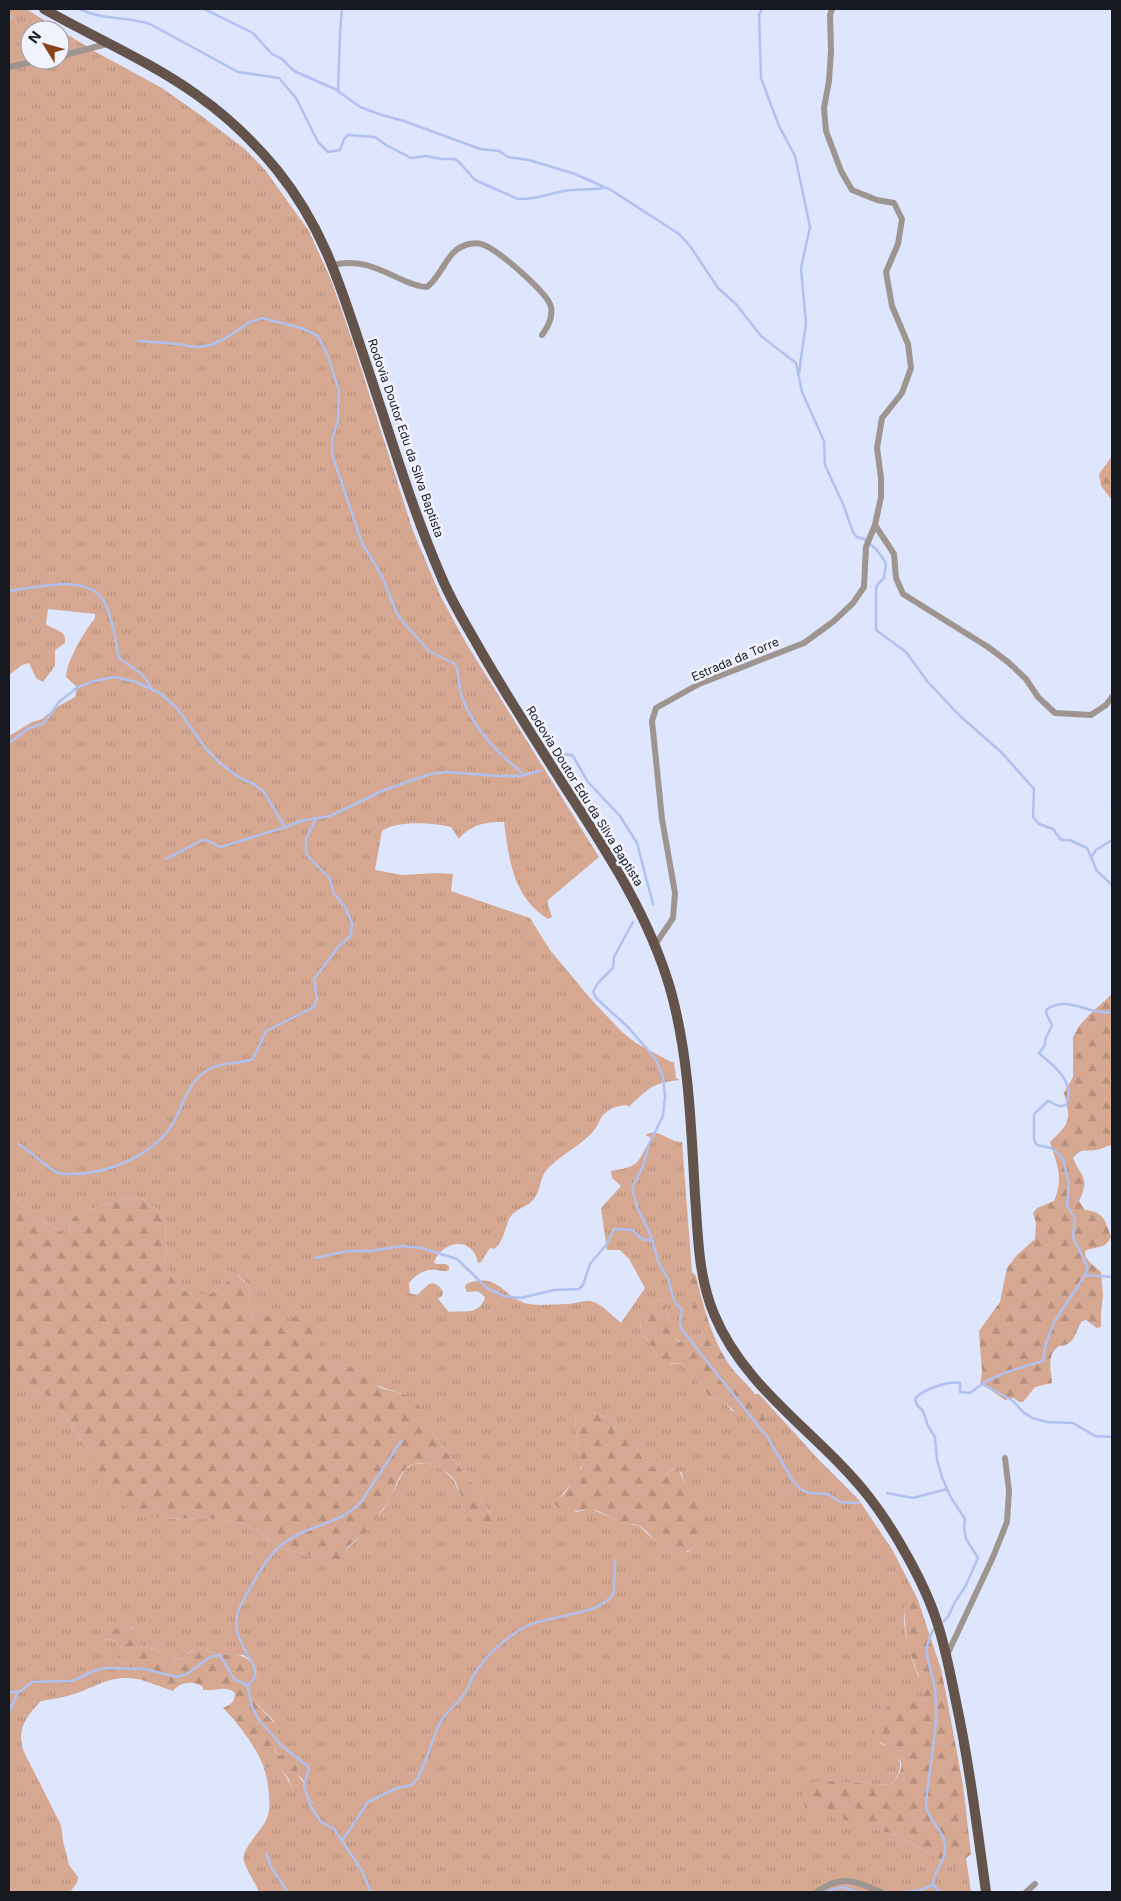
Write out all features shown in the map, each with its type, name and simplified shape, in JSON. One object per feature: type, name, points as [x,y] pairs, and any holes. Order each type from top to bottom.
[{"type":"main road","name":"Rodovia Doutor Edu da Silva Baptista","points":[[44,9],[107,44],[152,66],[194,93],[234,126],[273,165],[298,197],[312,219],[333,265],[423,530],[447,589],[498,680],[620,873],[655,945],[671,991],[686,1068],[700,1259],[708,1300],[714,1315],[723,1334],[753,1376],[856,1481],[872,1501],[898,1541],[926,1595],[938,1624],[947,1656],[964,1737],[986,1892]]},
{"type":"street","name":"Estrada da Torre","points":[[655,945],[673,918],[675,893],[662,819],[652,721],[656,708],[700,684],[804,642],[834,621],[853,603],[864,587],[866,547],[875,524],[882,497],[877,448],[882,418],[902,393],[911,368],[908,344],[892,306],[886,272],[898,244],[902,219],[894,203],[877,200],[852,190],[841,171],[826,131],[824,108],[829,81],[831,51],[830,15],[832,9]]},
{"type":"street","points":[[70,53],[107,44]]},
{"type":"street","points":[[333,265],[346,262],[363,263],[385,270],[410,283],[427,287],[452,253],[470,243],[482,244],[503,257],[549,302],[552,315],[547,329],[542,335]]},
{"type":"street","points":[[875,524],[894,554],[896,578],[903,594],[988,647],[1008,662],[1026,679],[1038,697],[1055,713],[1091,715],[1106,705],[1112,697]]},
{"type":"street","points":[[947,1656],[993,1557],[1007,1522],[1009,1490],[1005,1458]]},
{"type":"street","points":[[817,1892],[837,1881],[851,1880],[881,1892]]},
{"type":"street","points":[[1026,1892],[1035,1884]]},
{"type":"green space","points":[[9,9],[26,9],[44,20],[20,20],[20,70],[70,70],[70,36],[162,88],[246,150],[265,170],[309,231],[331,280],[413,531],[441,597],[466,643],[599,857],[548,900],[552,917],[548,919],[536,910],[520,889],[511,864],[504,822],[479,825],[469,830],[459,839],[451,827],[416,823],[397,825],[382,831],[375,870],[402,875],[453,874],[451,891],[530,918],[550,950],[590,998],[621,1031],[636,1043],[674,1062],[676,1078],[680,1080],[657,1085],[646,1091],[629,1107],[626,1105],[619,1106],[602,1116],[597,1126],[586,1139],[557,1160],[545,1172],[536,1197],[511,1216],[500,1243],[494,1249],[490,1248],[481,1262],[478,1263],[475,1254],[464,1245],[457,1244],[444,1249],[434,1262],[436,1264],[446,1264],[449,1266],[449,1270],[429,1270],[421,1273],[409,1283],[410,1293],[417,1295],[433,1283],[443,1292],[442,1296],[438,1299],[449,1312],[470,1311],[479,1308],[485,1298],[479,1292],[467,1292],[466,1284],[487,1281],[494,1283],[520,1301],[529,1304],[548,1305],[594,1302],[621,1323],[645,1288],[629,1259],[620,1250],[607,1250],[601,1208],[621,1186],[612,1178],[611,1171],[627,1168],[636,1163],[650,1140],[650,1137],[645,1135],[654,1133],[682,1142],[692,1272],[690,1274],[702,1334],[685,1342],[680,1342],[672,1334],[663,1300],[654,1301],[647,1309],[640,1325],[641,1330],[657,1356],[671,1364],[682,1364],[710,1397],[726,1403],[731,1410],[748,1418],[751,1424],[757,1397],[755,1394],[759,1394],[818,1459],[859,1500],[893,1551],[915,1594],[909,1594],[904,1613],[904,1623],[908,1646],[925,1697],[923,1700],[896,1703],[886,1708],[884,1722],[878,1728],[881,1744],[898,1756],[900,1761],[899,1772],[890,1785],[819,1781],[804,1807],[899,1836],[938,1859],[941,1866],[960,1863],[966,1858],[971,1892],[259,1892],[245,1865],[244,1856],[248,1845],[267,1818],[269,1793],[264,1768],[271,1766],[283,1772],[295,1790],[313,1803],[309,1787],[297,1773],[297,1757],[277,1754],[274,1748],[279,1733],[273,1720],[251,1698],[249,1693],[258,1671],[253,1663],[244,1655],[216,1654],[203,1649],[192,1650],[181,1659],[174,1660],[162,1655],[155,1649],[143,1647],[135,1637],[131,1627],[106,1639],[112,1640],[118,1645],[118,1658],[136,1671],[142,1680],[121,1678],[71,1695],[41,1701],[31,1712],[22,1729],[21,1742],[23,1750],[61,1825],[69,1865],[78,1877],[77,1883],[70,1892],[9,1892],[9,1363],[31,1388],[54,1399],[93,1457],[164,1519],[208,1518],[244,1524],[255,1529],[281,1548],[317,1557],[329,1565],[360,1537],[384,1509],[405,1469],[414,1464],[426,1463],[440,1467],[453,1479],[462,1498],[492,1517],[470,1480],[434,1435],[407,1395],[384,1388],[370,1381],[353,1365],[344,1370],[335,1370],[327,1366],[319,1359],[319,1342],[303,1315],[293,1318],[287,1331],[284,1332],[264,1317],[254,1318],[250,1310],[249,1286],[238,1275],[210,1294],[192,1294],[183,1290],[170,1274],[164,1260],[167,1254],[165,1242],[166,1223],[161,1213],[141,1198],[135,1197],[102,1205],[73,1217],[68,1230],[63,1233],[34,1215],[9,1194],[9,736],[32,722],[42,719],[55,708],[75,697],[77,687],[66,677],[67,670],[77,646],[95,618],[95,614],[48,609],[46,624],[62,633],[65,638],[65,643],[55,650],[55,666],[43,682],[36,678],[29,663],[22,665],[9,675]],"holes":[[[588,1410],[614,1421],[615,1432],[636,1447],[643,1459],[663,1475],[673,1469],[682,1473],[696,1545],[688,1552],[663,1548],[638,1525],[625,1524],[591,1509],[576,1512],[557,1500],[572,1483],[583,1464],[578,1453],[575,1416]]]},
{"type":"green space","points":[[1112,456],[1112,500],[1101,486],[1099,474]]},
{"type":"green space","points":[[1112,994],[1112,1145],[1096,1150],[1081,1151],[1073,1158],[1084,1178],[1084,1187],[1079,1201],[1085,1210],[1096,1213],[1103,1218],[1111,1237],[1103,1246],[1085,1251],[1088,1260],[1101,1272],[1103,1296],[1101,1327],[1097,1328],[1086,1320],[1082,1321],[1072,1341],[1059,1346],[1052,1354],[1050,1363],[1052,1383],[1035,1387],[1023,1402],[1019,1402],[1014,1398],[1005,1400],[980,1385],[982,1372],[979,1331],[1000,1302],[1007,1268],[1017,1255],[1035,1239],[1036,1223],[1033,1213],[1037,1208],[1054,1201],[1059,1178],[1050,1142],[1066,1125],[1068,1109],[1064,1093],[1073,1077],[1073,1037],[1089,1015]]},
{"type":"green space","points":[[9,1194],[34,1215],[63,1233],[68,1230],[73,1217],[102,1205],[135,1197],[141,1198],[161,1213],[166,1223],[165,1242],[167,1254],[164,1260],[170,1274],[183,1290],[192,1294],[210,1294],[239,1274],[238,1276],[249,1286],[250,1310],[254,1318],[270,1315],[280,1322],[284,1332],[287,1331],[288,1325],[294,1317],[297,1315],[307,1316],[317,1326],[319,1358],[327,1365],[331,1368],[344,1370],[353,1365],[357,1371],[381,1388],[407,1395],[414,1400],[420,1407],[434,1435],[470,1480],[492,1517],[491,1525],[483,1527],[477,1525],[467,1511],[453,1478],[431,1464],[423,1463],[414,1464],[405,1469],[376,1519],[347,1548],[336,1568],[317,1557],[281,1548],[255,1529],[244,1524],[208,1518],[164,1519],[129,1509],[102,1489],[97,1481],[93,1457],[54,1399],[31,1388],[9,1363]]},
{"type":"green space","points":[[692,1272],[696,1276],[708,1321],[722,1353],[762,1404],[766,1426],[762,1433],[753,1429],[748,1418],[738,1415],[726,1403],[710,1397],[682,1364],[665,1363],[657,1356],[641,1330],[643,1314],[648,1307],[654,1301],[664,1300],[669,1322],[679,1342],[685,1342],[702,1334],[694,1310],[690,1273]]},
{"type":"green space","points":[[588,1410],[614,1421],[615,1432],[629,1436],[643,1459],[663,1475],[674,1469],[680,1472],[684,1483],[696,1485],[707,1517],[705,1530],[699,1542],[690,1550],[680,1553],[668,1551],[638,1525],[622,1523],[598,1511],[568,1511],[557,1507],[553,1501],[562,1496],[571,1484],[576,1470],[581,1469],[583,1464],[578,1453],[575,1416],[580,1411]]},
{"type":"green space","points":[[909,1594],[915,1594],[918,1600],[941,1669],[963,1785],[971,1854],[954,1867],[941,1866],[938,1859],[899,1836],[805,1808],[802,1797],[804,1786],[819,1781],[890,1785],[899,1774],[900,1759],[882,1743],[877,1737],[875,1730],[884,1722],[884,1712],[888,1706],[902,1701],[923,1700],[925,1697],[918,1686],[919,1676],[907,1645],[904,1610],[905,1601]]},
{"type":"green space","points":[[127,1625],[143,1647],[155,1649],[162,1655],[174,1660],[181,1659],[199,1645],[207,1651],[237,1655],[251,1662],[258,1671],[249,1693],[251,1698],[278,1727],[279,1733],[274,1749],[277,1754],[281,1755],[288,1750],[297,1757],[300,1778],[322,1799],[321,1803],[309,1801],[299,1794],[281,1770],[274,1767],[264,1768],[247,1736],[223,1708],[232,1703],[235,1693],[228,1689],[203,1690],[203,1687],[195,1683],[183,1684],[173,1691],[142,1680],[136,1671],[118,1658],[118,1645],[112,1640],[104,1638],[104,1633]]},
{"type":"waterway","points":[[79,9],[107,17],[150,24],[238,72],[279,78],[296,98],[318,142],[328,152],[340,150],[344,139],[348,135],[375,137],[411,158],[426,156],[454,159],[475,180],[518,199],[535,198],[564,191],[603,188]]},
{"type":"waterway","points":[[204,9],[253,33],[272,54],[282,59],[294,71],[335,89],[360,107],[480,149],[499,151],[508,157],[529,160],[575,174],[611,190],[679,234],[690,246],[718,288],[736,304],[761,336],[796,363],[802,392],[824,441],[825,465],[843,504],[853,532],[857,537],[864,539],[876,549],[886,563],[884,578],[877,585],[876,589],[876,630],[906,652],[927,681],[960,716],[1002,753],[1034,789],[1033,817],[1039,824],[1053,829],[1061,840],[1070,840],[1087,848],[1097,871],[1112,885]]},
{"type":"waterway","points":[[338,90],[342,9]]},
{"type":"waterway","points":[[762,9],[759,15],[761,78],[779,126],[795,156],[810,227],[801,268],[806,323],[799,373]]},
{"type":"waterway","points":[[9,20],[11,16]]},
{"type":"waterway","points":[[138,341],[197,347],[211,345],[226,338],[250,322],[262,318],[301,328],[318,336],[328,356],[339,391],[338,420],[332,440],[332,454],[362,543],[382,576],[397,614],[429,651],[455,664],[458,671],[461,694],[472,718],[496,749],[525,775]]},
{"type":"waterway","points":[[9,591],[58,584],[83,586],[94,591],[102,598],[108,610],[119,658],[141,673],[150,686]]},
{"type":"waterway","points":[[9,743],[28,729],[44,723],[59,702],[78,687],[94,681],[115,677],[136,682],[160,693],[176,707],[207,750],[220,763],[240,778],[254,784],[264,792],[284,826]]},
{"type":"waterway","points":[[557,760],[566,754],[573,756],[588,782],[620,816],[637,843],[653,904]]},
{"type":"waterway","points":[[166,859],[202,840],[221,847],[300,821],[330,816],[384,790],[430,774],[446,772],[520,776],[540,771]]},
{"type":"waterway","points":[[1112,798],[1112,805]]},
{"type":"waterway","points":[[18,1144],[58,1173],[73,1174],[101,1171],[128,1161],[142,1154],[164,1136],[176,1118],[194,1082],[206,1071],[223,1064],[253,1059],[266,1031],[314,1007],[317,999],[314,979],[339,946],[351,935],[352,923],[345,907],[333,892],[330,879],[306,854],[306,839],[316,819]]},
{"type":"waterway","points":[[1092,856],[1096,850],[1112,840]]},
{"type":"waterway","points":[[633,922],[614,957],[613,968],[598,983],[593,992],[597,999],[627,1026],[655,1058],[663,1077],[665,1096],[663,1116],[649,1144],[643,1166],[632,1188],[637,1207],[651,1236],[658,1261],[669,1281],[673,1298],[682,1309],[680,1322],[682,1330],[768,1438],[799,1488],[809,1493],[828,1494],[840,1502],[859,1503]]},
{"type":"waterway","points":[[944,1621],[965,1587],[978,1558],[966,1539],[965,1519],[950,1496],[942,1477],[937,1460],[935,1437],[915,1399],[918,1395],[929,1389],[949,1383],[960,1383],[960,1392],[970,1393],[985,1382],[1004,1373],[1043,1361],[1046,1343],[1054,1322],[1088,1268],[1073,1237],[1075,1219],[1067,1205],[1069,1183],[1063,1159],[1051,1148],[1037,1145],[1034,1140],[1034,1114],[1048,1101],[1064,1106],[1068,1099],[1067,1083],[1064,1077],[1039,1053],[1045,1045],[1045,1040],[1052,1025],[1046,1010],[1062,1004],[1095,1011],[1112,1012]]},
{"type":"waterway","points":[[315,1258],[348,1251],[371,1251],[402,1246],[422,1248],[457,1259],[487,1288],[504,1296],[521,1298],[554,1290],[579,1289],[583,1285],[590,1264],[606,1245],[614,1229],[632,1230],[642,1239],[653,1241]]},
{"type":"waterway","points":[[1085,1275],[1112,1277]]},
{"type":"waterway","points":[[983,1384],[1013,1401],[1023,1412],[1032,1418],[1047,1422],[1073,1423],[1095,1436],[1112,1437]]},
{"type":"waterway","points":[[247,1686],[254,1679],[255,1670],[240,1641],[236,1622],[239,1609],[257,1575],[269,1558],[284,1543],[343,1516],[361,1502],[401,1441]]},
{"type":"waterway","points":[[887,1493],[913,1498],[947,1489]]},
{"type":"waterway","points":[[342,1841],[368,1802],[397,1788],[412,1785],[417,1779],[442,1719],[464,1694],[477,1670],[493,1652],[525,1627],[534,1623],[588,1610],[609,1599],[614,1591],[615,1561]]},
{"type":"waterway","points":[[933,1885],[935,1874],[945,1850],[944,1839],[927,1811],[926,1806],[936,1718],[935,1690],[927,1645],[935,1627]]},
{"type":"waterway","points":[[9,1693],[21,1691],[32,1682],[72,1681],[105,1668],[145,1669],[177,1677],[187,1674],[210,1657],[220,1655],[234,1679],[247,1685],[252,1707],[259,1720],[282,1746],[309,1767],[304,1786],[311,1807],[321,1822],[334,1829],[361,1869],[371,1892]]},
{"type":"waterway","points":[[9,1712],[18,1692]]},
{"type":"waterway","points":[[266,1853],[271,1867],[288,1892]]},
{"type":"waterway","points":[[933,1885],[940,1892]]},
{"type":"waterway","points":[[905,1892],[921,1890],[933,1885]]},
{"type":"waterway","points":[[824,1892],[843,1887],[857,1892]]}]
